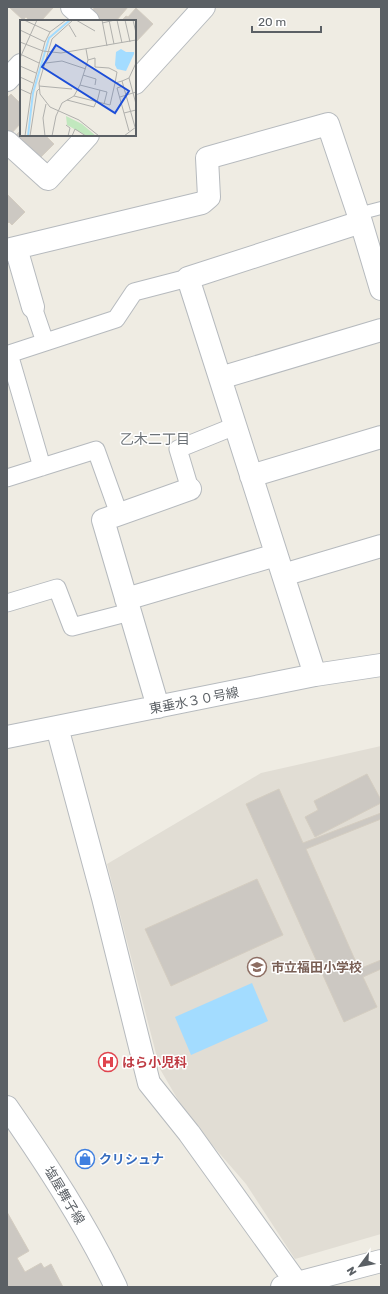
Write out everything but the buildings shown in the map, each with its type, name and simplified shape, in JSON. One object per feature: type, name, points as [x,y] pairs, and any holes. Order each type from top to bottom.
[{"type":"street","points":[[138,73],[204,7]]},
{"type":"street","points":[[7,80],[20,66]]},
{"type":"street","points":[[45,342],[11,249],[202,203],[209,197],[207,158],[328,124],[381,289]]},
{"type":"street","points":[[7,142],[48,179],[87,136]]},
{"type":"street","points":[[42,468],[9,354],[116,319],[134,292],[188,278],[359,218]]},
{"type":"street","points":[[188,278],[315,675]]},
{"type":"street","points":[[220,378],[381,330]]},
{"type":"street","points":[[158,707],[103,520],[190,489],[178,449],[235,426]]},
{"type":"street","points":[[251,476],[381,437]]},
{"type":"street","points":[[7,478],[96,450],[119,514]]},
{"type":"street","points":[[7,603],[57,588],[72,627],[128,606],[280,565],[381,546]]},
{"type":"street","name":"東垂水３０号線","points":[[7,737],[315,675],[381,666]]},
{"type":"street","points":[[58,727],[103,898],[149,1083],[189,1133],[289,1285],[381,1261]]},
{"type":"street","name":"塩屋舞子線","points":[[7,1107],[50,1170],[96,1247],[116,1287]]},
{"type":"lane","points":[[359,218],[381,208]]},
{"type":"shaded area","name":"市立福田小学校","points":[[381,746],[381,1234],[295,1259],[246,1184],[188,1117],[160,1069],[107,864],[261,773]]},
{"type":"water","points":[[252,983],[268,1021],[191,1055],[175,1017]]},
{"type":"place","name":"市立福田小学校","points":[[257,967]]},
{"type":"place","name":"はら小児科","points":[[108,1062]]},
{"type":"place","name":"クリシュナ","points":[[85,1159]]},
{"type":"district","name":"乙木二丁目","points":[[155,439]]}]
